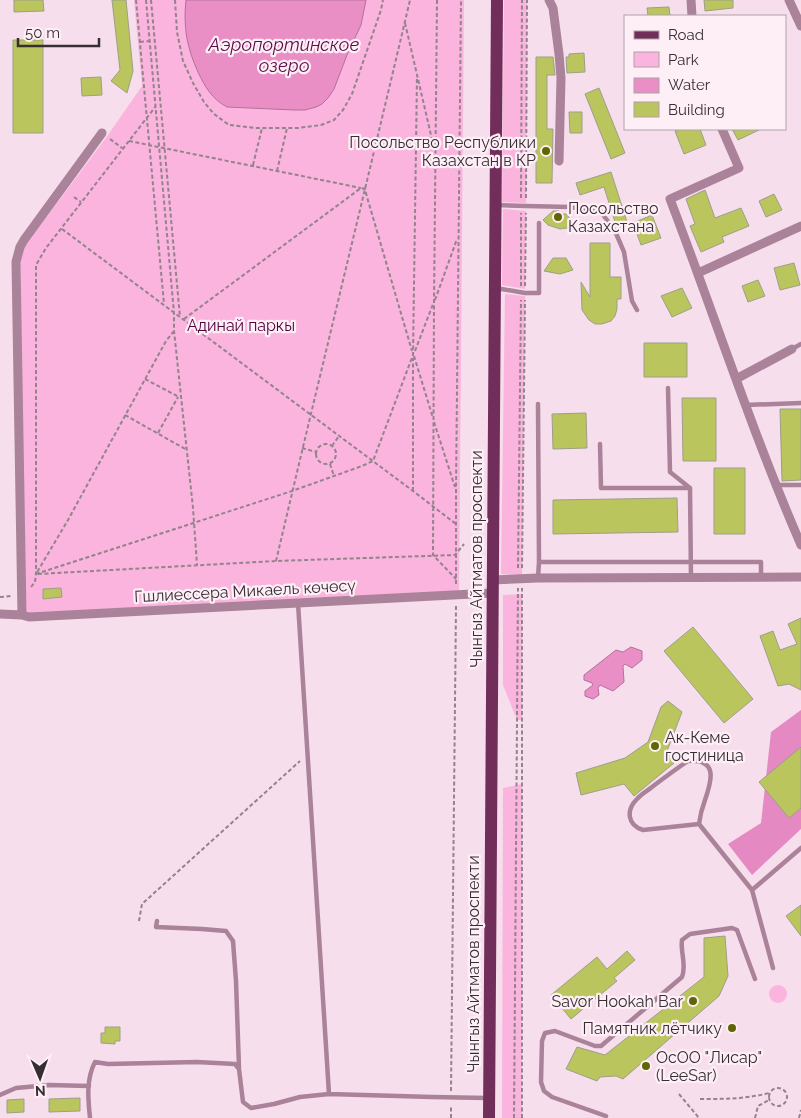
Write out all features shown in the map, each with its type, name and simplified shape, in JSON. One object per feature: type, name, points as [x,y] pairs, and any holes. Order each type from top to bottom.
[{"type":"main road","name":"Чынгыз Айтматов проспекти","points":[[488,1118],[497,0]]},
{"type":"street","points":[[549,0],[553,8],[560,70],[559,161]]},
{"type":"street","points":[[691,0],[692,15]]},
{"type":"street","points":[[789,0],[801,26]]},
{"type":"street","points":[[722,130],[739,168],[670,199],[745,405],[801,545]]},
{"type":"street","points":[[22,616],[16,262],[24,240],[102,133]]},
{"type":"street","points":[[698,273],[801,226]]},
{"type":"street","points":[[736,378],[796,348]]},
{"type":"street","points":[[492,580],[520,578],[801,577]]},
{"type":"street","name":"Гшлиессера Микаель көчөсү","points":[[0,614],[29,617],[492,594]]},
{"type":"lane","points":[[495,205],[570,207],[601,212],[615,231],[624,252],[632,301],[637,310]]},
{"type":"lane","points":[[495,288],[525,293],[539,293],[539,223]]},
{"type":"lane","points":[[796,348],[801,344]]},
{"type":"lane","points":[[668,388],[670,472],[690,488]]},
{"type":"lane","points":[[745,405],[801,403]]},
{"type":"lane","points":[[538,404],[538,578]]},
{"type":"lane","points":[[600,444],[601,488],[690,488]]},
{"type":"lane","points":[[776,486],[801,485]]},
{"type":"lane","points":[[690,488],[691,578]]},
{"type":"lane","points":[[539,562],[761,562],[761,577]]},
{"type":"lane","points":[[298,603],[329,1094]]},
{"type":"lane","points":[[697,760],[704,763],[711,775],[711,783],[698,824],[643,830],[636,828],[632,824],[630,817],[631,809],[636,799],[688,761],[697,760]]},
{"type":"lane","points":[[698,824],[752,890],[773,968]]},
{"type":"lane","points":[[752,890],[801,848]]},
{"type":"lane","points":[[157,921],[156,927],[226,931],[233,941],[239,1069],[244,1102],[251,1108],[300,1097],[329,1094],[489,1098]]},
{"type":"lane","points":[[606,1116],[552,1097],[544,1091],[541,1082],[542,1041],[545,1033],[555,1031],[595,1046],[601,1046],[682,977],[684,967],[681,947],[682,940],[690,934],[732,928],[737,930],[755,979]]},
{"type":"lane","points":[[90,1118],[88,1092],[95,1062],[108,1064],[197,1062],[235,1064],[239,1069]]},
{"type":"lane","points":[[0,1095],[16,1088],[49,1084],[89,1086]]},
{"type":"path","points":[[136,0],[164,304]]},
{"type":"path","points":[[146,0],[174,313],[174,331],[197,565]]},
{"type":"path","points":[[151,0],[180,317]]},
{"type":"path","points":[[175,0],[177,32],[183,61],[204,102],[214,114],[229,124],[262,128],[320,125],[334,120],[343,110],[352,94],[383,0]]},
{"type":"path","points":[[276,561],[410,0]]},
{"type":"path","points":[[437,0],[433,555],[456,579]]},
{"type":"path","points":[[456,589],[461,0]]},
{"type":"path","points":[[514,1118],[527,0]]},
{"type":"path","points":[[405,22],[436,152]]},
{"type":"path","points":[[140,42],[150,41]]},
{"type":"path","points":[[413,491],[417,76]]},
{"type":"path","points":[[36,574],[36,265],[61,229],[156,106]]},
{"type":"path","points":[[253,166],[262,128]]},
{"type":"path","points":[[277,171],[287,128]]},
{"type":"path","points":[[102,133],[123,148]]},
{"type":"path","points":[[128,141],[366,189]]},
{"type":"path","points":[[184,319],[361,188]]},
{"type":"path","points":[[366,189],[413,354],[456,489]]},
{"type":"path","points":[[74,197],[82,202]]},
{"type":"path","points":[[61,229],[164,304],[456,524]]},
{"type":"path","points":[[36,574],[292,491],[373,461],[458,237]]},
{"type":"path","points":[[36,574],[68,520],[166,341],[174,331]]},
{"type":"path","points":[[145,379],[180,396]]},
{"type":"path","points":[[158,434],[180,396]]},
{"type":"path","points":[[126,415],[187,450]]},
{"type":"path","points":[[332,446],[339,436]]},
{"type":"path","points":[[327,444],[332,446],[336,455],[334,461],[330,464],[319,462],[316,457],[318,448],[327,444]]},
{"type":"path","points":[[302,448],[316,452]]},
{"type":"path","points":[[330,464],[334,476]]},
{"type":"path","points":[[455,555],[464,544]]},
{"type":"path","points":[[515,545],[522,545]]},
{"type":"path","points":[[36,574],[276,561],[455,555]]},
{"type":"path","points":[[520,578],[522,1118]]},
{"type":"path","points":[[0,597],[13,596]]},
{"type":"path","points":[[451,1118],[456,602]]},
{"type":"path","points":[[138,921],[142,904],[308,755]]},
{"type":"path","points":[[774,1088],[781,1088],[786,1093],[787,1097],[784,1103],[778,1106],[774,1105],[770,1100],[770,1093],[774,1088]]},
{"type":"path","points":[[700,1099],[737,1099],[770,1093]]},
{"type":"path","points":[[679,1094],[699,1118]]},
{"type":"path","points":[[756,1118],[758,1106],[770,1100]]},
{"type":"path","points":[[798,1118],[801,1110]]},
{"type":"green space","name":"Адинай паркы","points":[[134,0],[464,0],[459,592],[30,615],[24,607],[20,257],[25,246],[142,86]]},
{"type":"green space","points":[[504,0],[527,0],[526,203],[502,202]]},
{"type":"green space","points":[[503,209],[526,211],[525,289],[502,285]]},
{"type":"green space","points":[[505,294],[525,296],[522,575],[501,574]]},
{"type":"green space","points":[[522,594],[522,720],[517,720],[503,685],[503,595]]},
{"type":"green space","points":[[522,784],[522,1118],[502,1118],[503,788]]},
{"type":"green space","points":[[778,985],[784,988],[787,994],[784,1000],[778,1003],[772,1000],[769,994],[772,988]]},
{"type":"shaded area","points":[[801,710],[801,829],[752,875],[728,844],[761,823],[771,732]]},
{"type":"water","name":"Аэропортинское озеро","points":[[186,0],[366,0],[361,25],[334,89],[322,104],[305,110],[294,110],[227,107],[213,96],[206,88],[194,63],[189,46],[185,19]]},
{"type":"water","points":[[631,647],[642,651],[642,660],[632,668],[625,664],[623,666],[624,682],[613,691],[600,685],[598,688],[599,695],[593,699],[585,696],[585,691],[593,685],[584,680],[584,675],[616,650],[623,652]]},
{"type":"building","points":[[14,0],[43,0],[44,11],[14,12]]},
{"type":"building","points":[[112,0],[126,0],[133,71],[127,93],[111,81],[120,70]]},
{"type":"building","points":[[704,0],[733,0],[733,8],[705,11]]},
{"type":"building","points":[[669,7],[670,15],[648,15],[647,8]]},
{"type":"building","points":[[13,40],[43,40],[43,133],[13,133]]},
{"type":"building","points":[[584,53],[585,72],[567,73],[566,57],[569,57],[569,54]]},
{"type":"building","points":[[536,57],[553,57],[555,75],[547,75],[547,129],[553,129],[552,183],[536,183]]},
{"type":"building","points":[[101,77],[102,95],[82,96],[81,78]]},
{"type":"building","points":[[599,88],[625,153],[611,159],[585,94]]},
{"type":"building","points":[[569,112],[582,112],[582,133],[570,133]]},
{"type":"building","points":[[700,130],[706,145],[684,154],[675,131]]},
{"type":"building","points":[[733,130],[759,130],[738,140]]},
{"type":"building","points":[[611,172],[628,225],[618,228],[604,187],[580,195],[576,183]]},
{"type":"building","points":[[705,190],[715,218],[741,208],[749,226],[722,237],[724,242],[701,252],[690,226],[695,224],[686,199]]},
{"type":"building","points":[[774,194],[782,210],[766,217],[759,201]]},
{"type":"building","name":"Посольство Казахстана","points":[[553,211],[559,211],[559,214],[566,214],[576,225],[560,229],[548,225],[543,220]]},
{"type":"building","points":[[652,215],[661,238],[641,245],[633,223]]},
{"type":"building","points":[[590,243],[610,243],[610,277],[621,277],[621,299],[617,299],[615,316],[611,321],[602,324],[595,324],[589,320],[582,310],[581,282],[590,297]]},
{"type":"building","points":[[553,258],[566,258],[573,270],[560,274],[544,271]]},
{"type":"building","points":[[794,263],[800,285],[780,290],[774,268]]},
{"type":"building","points":[[758,280],[765,296],[748,302],[742,286]]},
{"type":"building","points":[[682,288],[692,308],[672,317],[661,296]]},
{"type":"building","points":[[644,343],[687,343],[687,377],[644,377]]},
{"type":"building","points":[[682,398],[716,398],[716,461],[683,461]]},
{"type":"building","points":[[780,409],[801,409],[801,480],[782,481]]},
{"type":"building","points":[[586,413],[587,448],[553,449],[552,414]]},
{"type":"building","points":[[714,468],[745,468],[745,534],[714,534]]},
{"type":"building","points":[[677,498],[678,532],[553,534],[553,500]]},
{"type":"building","points":[[61,588],[62,597],[43,599],[43,589]]},
{"type":"building","points":[[801,618],[801,690],[789,684],[778,686],[760,636],[773,631],[780,650],[797,644],[788,624]]},
{"type":"building","points":[[693,627],[753,699],[724,723],[664,651]]},
{"type":"building","name":"Ак-Кеме гостиница","points":[[668,701],[682,712],[667,751],[674,763],[634,796],[624,784],[581,795],[576,773],[625,758],[648,742],[661,707]]},
{"type":"building","points":[[801,747],[801,808],[789,818],[759,782]]},
{"type":"building","points":[[801,905],[801,936],[786,916]]},
{"type":"building","points":[[725,936],[728,976],[719,996],[623,1079],[616,1076],[600,1077],[597,1081],[566,1069],[577,1047],[605,1055],[704,977],[704,938]]},
{"type":"building","points":[[627,951],[635,960],[614,978],[617,981],[571,1019],[551,995],[597,957],[607,969]]},
{"type":"building","points":[[105,1027],[120,1027],[120,1041],[115,1041],[115,1044],[101,1043],[101,1033],[105,1033]]},
{"type":"building","points":[[80,1098],[80,1111],[49,1112],[49,1099]]},
{"type":"building","points":[[24,1099],[24,1112],[7,1113],[7,1100]]},
{"type":"place","name":"Посольство Республики Казахстан в КР","points":[[546,151]]},
{"type":"place","name":"Посольство Казахстана","points":[[558,217]]},
{"type":"place","name":"Ак-Кеме гостиница","points":[[655,746]]},
{"type":"place","name":"Savor Hookah Bar","points":[[693,1001]]},
{"type":"place","name":"Памятник лётчику","points":[[732,1028]]},
{"type":"place","name":"ОсОО \"Лисар\" (LeeSar)","points":[[646,1066]]}]
